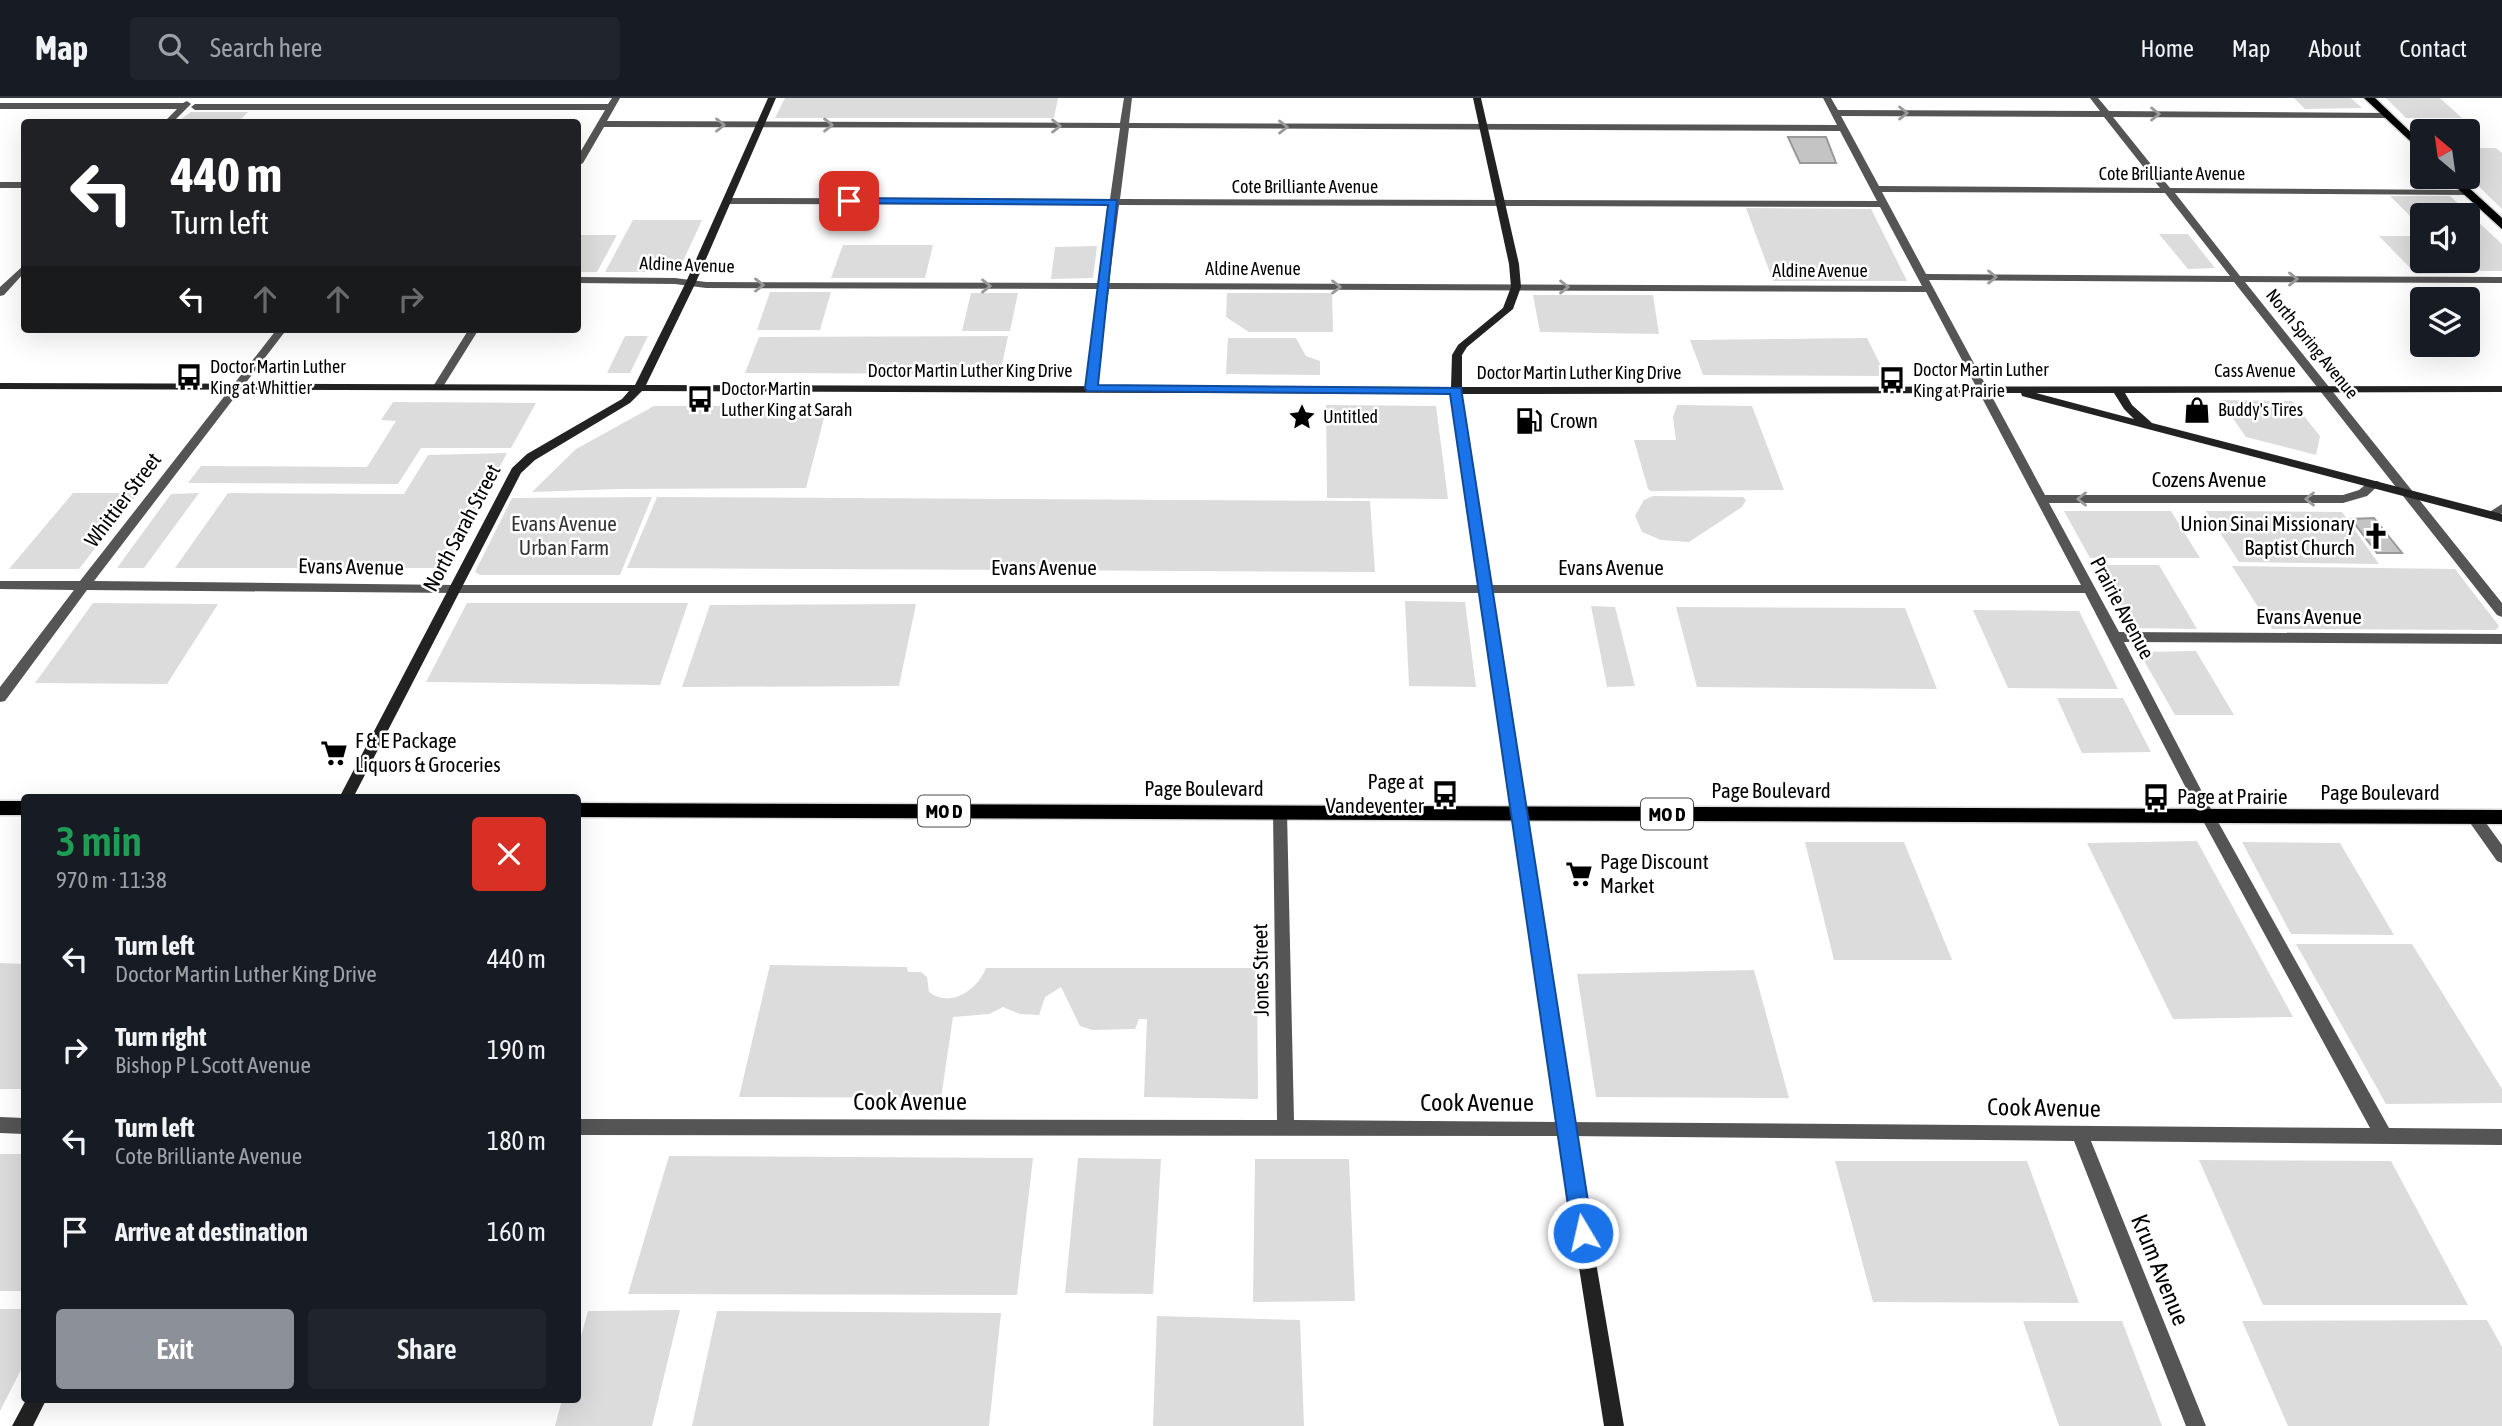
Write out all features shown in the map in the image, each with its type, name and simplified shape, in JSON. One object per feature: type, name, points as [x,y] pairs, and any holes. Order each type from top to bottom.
[{"type":"main road","name":"North Sarah Street","points":[[348,794],[516,471],[531,457],[626,401],[639,388],[691,282],[772,98]]},
{"type":"main road","points":[[1477,98],[1498,202],[1514,264],[1516,287],[1508,309],[1463,345],[1457,355],[1456,391],[1565,1128],[1614,1426]]},
{"type":"main road","points":[[2368,98],[2410,137]]},
{"type":"main road","points":[[2464,189],[2502,225]]},
{"type":"main road","name":"Doctor Martin Luther King Drive","points":[[0,386],[1456,391],[2007,389]]},
{"type":"main road","points":[[2117,388],[2134,414],[2152,428]]},
{"type":"main road","points":[[2007,389],[2407,493],[2498,513]]},
{"type":"main road","name":"Cass Avenue","points":[[2007,389],[2502,389]]},
{"type":"main road","points":[[0,808],[21,808]]},
{"type":"main road","name":"Page Boulevard","points":[[581,810],[2502,817]]},
{"type":"main road","points":[[22,1426],[34,1403]]},
{"type":"street","points":[[447,111],[457,98]]},
{"type":"street","points":[[581,158],[616,98]]},
{"type":"street","points":[[1091,388],[1128,98]]},
{"type":"street","name":"Prairie Avenue","points":[[1827,98],[2115,637],[2207,816],[2384,1136]]},
{"type":"street","name":"North Spring Avenue","points":[[2094,98],[2502,612]]},
{"type":"street","points":[[171,119],[190,103]]},
{"type":"street","points":[[0,106],[190,103],[447,111],[611,107]]},
{"type":"street","points":[[1835,113],[2387,115]]},
{"type":"street","points":[[601,124],[1842,128]]},
{"type":"street","points":[[0,185],[21,185]]},
{"type":"street","name":"Cote Brilliante Avenue","points":[[1876,189],[2467,192]]},
{"type":"street","name":"Cote Brilliante Avenue","points":[[728,201],[1883,204]]},
{"type":"street","points":[[0,277],[20,277]]},
{"type":"street","points":[[0,293],[20,277]]},
{"type":"street","points":[[1924,277],[2502,280]]},
{"type":"street","name":"Aldine Avenue","points":[[581,280],[691,282],[706,285],[1930,289]]},
{"type":"street","name":"Whittier Street","points":[[0,697],[279,333]]},
{"type":"street","points":[[437,388],[471,333]]},
{"type":"street","name":"Cozens Avenue","points":[[2040,499],[2343,499],[2363,493],[2374,484]]},
{"type":"street","name":"Evans Avenue","points":[[0,584],[455,589],[2088,589]]},
{"type":"street","name":"Evans Avenue","points":[[2115,637],[2502,639]]},
{"type":"street","name":"Jones Street","points":[[1280,812],[1286,1127]]},
{"type":"street","points":[[2473,816],[2502,857]]},
{"type":"street","points":[[0,1125],[21,1126]]},
{"type":"street","name":"Cook Avenue","points":[[581,1126],[1565,1128],[2502,1137]]},
{"type":"street","name":"Krum Avenue","points":[[2079,1133],[2196,1426]]},
{"type":"green space","points":[[785,98],[1058,98],[1054,118],[775,118]]},
{"type":"green space","points":[[2294,98],[2351,98],[2362,108],[2305,109]]},
{"type":"green space","points":[[2386,98],[2440,98],[2462,118],[2406,118]]},
{"type":"green space","points":[[191,112],[248,112],[241,119],[181,119]]},
{"type":"green space","points":[[2480,148],[2496,148],[2502,153],[2502,209],[2480,188]]},
{"type":"green space","points":[[2390,196],[2450,196],[2458,203],[2410,203],[2410,216]]},
{"type":"green space","points":[[1746,208],[1871,209],[1907,281],[1773,281]]},
{"type":"green space","points":[[633,220],[702,220],[678,272],[605,272]]},
{"type":"green space","points":[[2480,224],[2502,244],[2502,271],[2480,271]]},
{"type":"green space","points":[[2159,234],[2188,234],[2215,268],[2188,269]]},
{"type":"green space","points":[[581,235],[617,235],[597,272],[581,272]]},
{"type":"green space","points":[[2379,236],[2410,236],[2410,268]]},
{"type":"green space","points":[[843,245],[933,245],[925,278],[831,278]]},
{"type":"green space","points":[[1097,246],[1093,278],[1051,279],[1055,247]]},
{"type":"green space","points":[[770,292],[831,292],[820,330],[757,330]]},
{"type":"green space","points":[[971,293],[1018,293],[1010,331],[962,331]]},
{"type":"green space","points":[[1227,293],[1332,293],[1333,332],[1249,332],[1226,317]]},
{"type":"green space","points":[[1533,295],[1653,295],[1659,334],[1540,332]]},
{"type":"green space","points":[[625,336],[648,336],[630,373],[607,373]]},
{"type":"green space","points":[[1008,336],[1000,374],[745,373],[759,337]]},
{"type":"green space","points":[[1228,338],[1296,338],[1306,356],[1320,361],[1320,375],[1226,374]]},
{"type":"green space","points":[[1867,338],[1886,376],[1703,375],[1690,340]]},
{"type":"green space","points":[[2220,400],[2292,401],[2320,436],[2316,455],[2246,437]]},
{"type":"green space","points":[[393,402],[536,403],[511,448],[421,448],[398,484],[188,483],[201,466],[367,467],[396,421],[381,420]]},
{"type":"green space","points":[[1326,405],[1436,406],[1448,499],[1327,498]]},
{"type":"green space","points":[[1677,405],[1752,406],[1784,490],[1648,489],[1634,440],[1676,440],[1673,417]]},
{"type":"green space","points":[[654,406],[827,406],[806,488],[532,492],[576,449]]},
{"type":"green space","points":[[507,453],[446,568],[175,568],[228,493],[404,494],[428,455]]},
{"type":"green space","points":[[73,493],[138,493],[79,569],[9,569]]},
{"type":"green space","points":[[199,493],[144,568],[117,568],[171,494]]},
{"type":"green space","points":[[1653,496],[1743,497],[1746,500],[1742,507],[1689,542],[1661,540],[1642,532],[1635,516],[1644,500]]},
{"type":"green space","name":"Evans Avenue Urban Farm","points":[[652,497],[620,575],[480,575],[475,572],[512,498]]},
{"type":"green space","points":[[657,497],[1370,501],[1375,572],[627,568]]},
{"type":"green space","points":[[2064,511],[2171,511],[2200,558],[2090,558]]},
{"type":"green space","points":[[2206,511],[2342,512],[2379,564],[2239,562]]},
{"type":"green space","points":[[2095,565],[2159,565],[2197,629],[2129,628]]},
{"type":"green space","points":[[2232,566],[2455,569],[2499,626],[2496,630],[2272,629]]},
{"type":"green space","points":[[1405,601],[1465,602],[1476,687],[1409,686]]},
{"type":"green space","points":[[93,603],[218,604],[167,684],[35,683]]},
{"type":"green space","points":[[467,603],[688,603],[660,685],[426,682]]},
{"type":"green space","points":[[916,604],[899,686],[682,687],[710,605]]},
{"type":"green space","points":[[1591,606],[1615,607],[1635,686],[1607,687]]},
{"type":"green space","points":[[1676,607],[1905,608],[1937,689],[1697,687]]},
{"type":"green space","points":[[1973,610],[2079,611],[2118,689],[2008,688]]},
{"type":"green space","points":[[2196,651],[2234,715],[2175,715],[2139,652]]},
{"type":"green space","points":[[2057,698],[2123,698],[2151,752],[2082,753]]},
{"type":"green space","points":[[2197,841],[2293,1017],[2173,1019],[2087,843]]},
{"type":"green space","points":[[1805,842],[1904,842],[1952,960],[1834,960]]},
{"type":"green space","points":[[2242,842],[2340,843],[2394,935],[2291,934]]},
{"type":"green space","points":[[2296,944],[2412,944],[2502,1089],[2502,1103],[2386,1104]]},
{"type":"green space","points":[[0,963],[21,964],[21,1089],[0,1089]]},
{"type":"green space","points":[[770,965],[907,967],[908,972],[921,972],[927,977],[929,992],[946,998],[963,994],[970,989],[986,968],[1257,968],[1258,1099],[1144,1097],[1147,1019],[1139,1019],[1135,1029],[1093,1030],[1080,1026],[1061,987],[1045,997],[1039,1015],[1020,1014],[1003,1007],[989,1014],[953,1017],[941,1098],[739,1097]]},
{"type":"green space","points":[[1754,970],[1789,1098],[1596,1097],[1577,974]]},
{"type":"green space","points":[[0,1154],[21,1154],[21,1291],[0,1291]]},
{"type":"green space","points":[[669,1156],[1033,1158],[1017,1295],[628,1294]]},
{"type":"green space","points":[[1078,1158],[1161,1159],[1153,1294],[1065,1293]]},
{"type":"green space","points":[[1255,1159],[1349,1159],[1355,1301],[1253,1302]]},
{"type":"green space","points":[[2199,1160],[2391,1161],[2468,1305],[2263,1305]]},
{"type":"green space","points":[[1835,1161],[2027,1161],[2079,1303],[1873,1302]]},
{"type":"green space","points":[[0,1309],[21,1309],[21,1370],[0,1411]]},
{"type":"green space","points":[[680,1310],[652,1426],[555,1426],[561,1403],[581,1403],[581,1336],[588,1311]]},
{"type":"green space","points":[[717,1311],[1001,1313],[989,1426],[692,1426]]},
{"type":"green space","points":[[1157,1316],[1300,1320],[1304,1426],[1153,1426]]},
{"type":"green space","points":[[2487,1320],[2502,1347],[2502,1426],[2288,1426],[2242,1321]]},
{"type":"green space","points":[[2023,1321],[2122,1321],[2162,1426],[2059,1426]]},
{"type":"building","points":[[1788,137],[1826,137],[1836,163],[1800,163]]},
{"type":"building","name":"Union Sinai Missionary Baptist Church","points":[[2374,518],[2402,553],[2377,553],[2351,519]]},
{"type":"place","name":"Doctor Martin Luther King at Whittier","points":[[189,377]]},
{"type":"place","name":"Doctor Martin Luther King at Prairie","points":[[1892,380]]},
{"type":"place","name":"Doctor Martin Luther King at Sarah","points":[[700,399]]},
{"type":"place","name":"Buddy's Tires","points":[[2197,410]]},
{"type":"place","name":"Untitled","points":[[1302,417]]},
{"type":"place","name":"Crown","points":[[1529,421]]},
{"type":"place","name":"Union Sinai Missionary Baptist Church","points":[[2376,536]]},
{"type":"place","name":"F & E Package Liquors & Groceries","points":[[334,753]]},
{"type":"place","name":"Page at Vandeventer","points":[[1445,794]]},
{"type":"place","name":"Page at Prairie","points":[[2156,797]]},
{"type":"place","name":"Page Discount Market","points":[[1579,874]]},
{"type":"route","points":[[849,201],[1113,202],[1091,388],[1456,391],[1565,1128],[1583,1233]]}]
